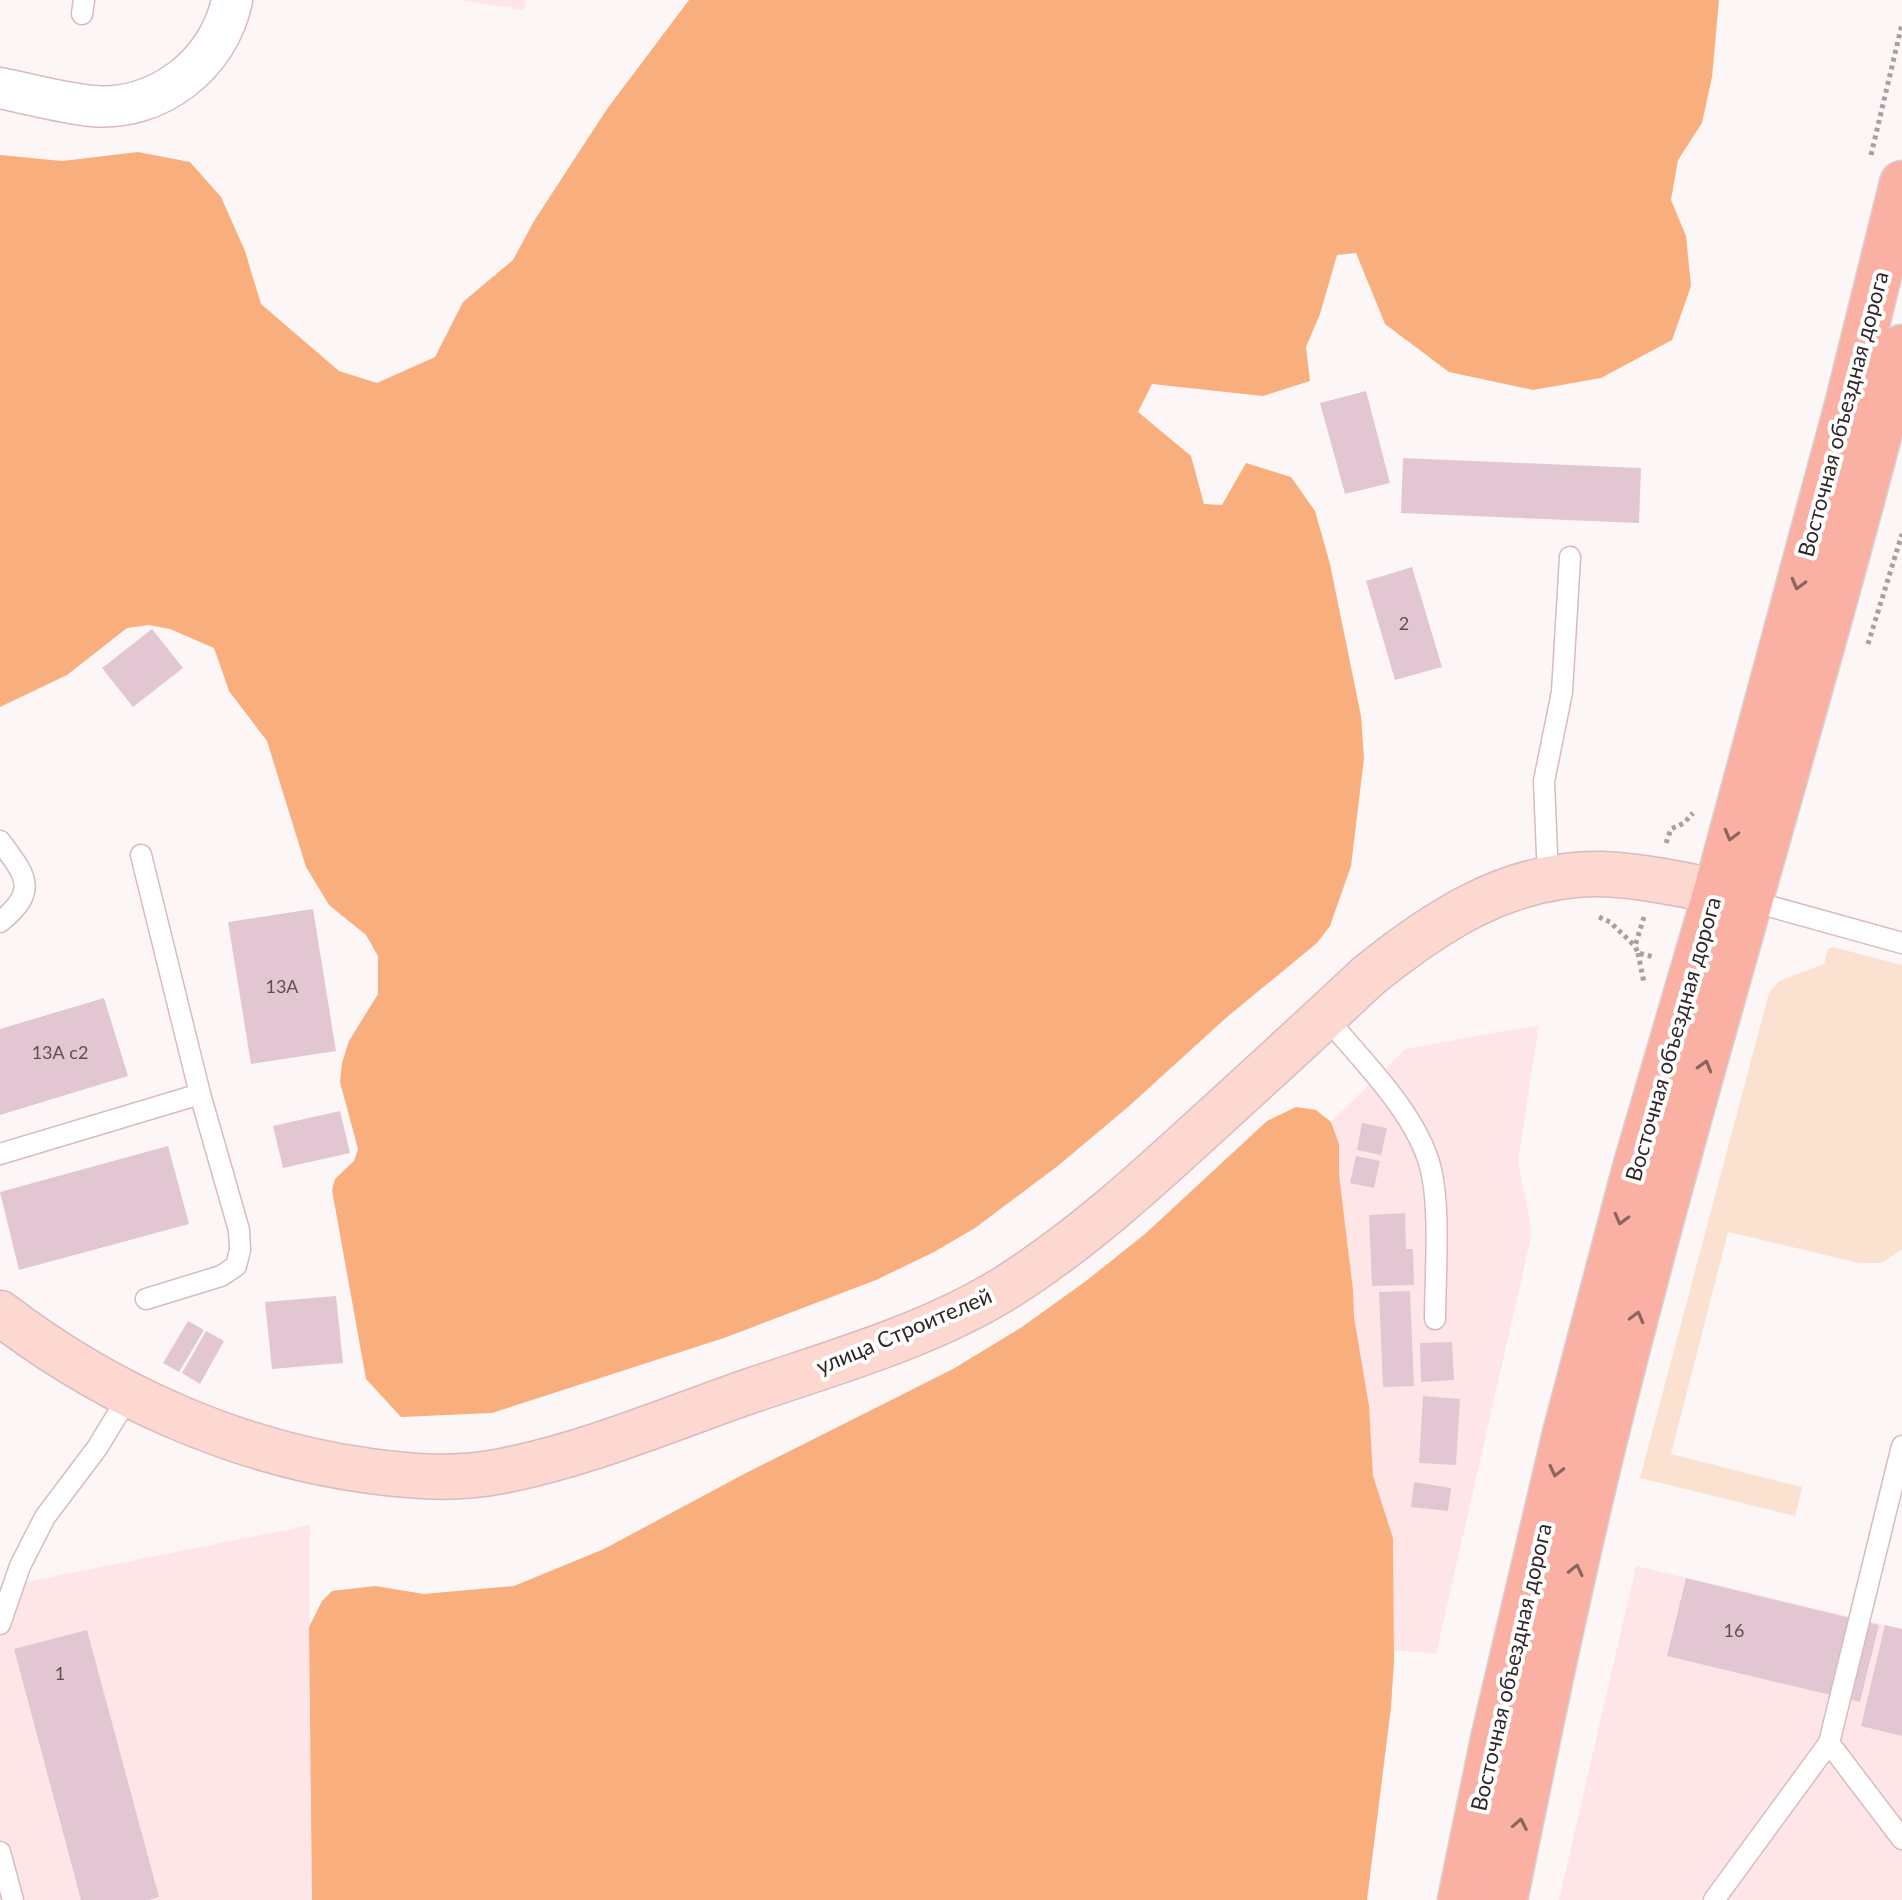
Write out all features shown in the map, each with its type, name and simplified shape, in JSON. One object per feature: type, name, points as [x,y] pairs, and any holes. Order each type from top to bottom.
[{"type":"main road","name":"Восточная объездная дорога","points":[[1505,1900],[1604,1444],[1674,1175],[1733,896],[1902,183]]},
{"type":"main road","name":"Восточная объездная дорога","points":[[1460,1900],[1493,1739],[1565,1433],[1636,1164],[1733,896],[1902,347]]},
{"type":"main road","name":"улица Строителей","points":[[0,1313],[56,1352],[130,1394],[244,1444],[324,1464],[401,1475],[453,1477],[501,1471],[608,1440],[876,1348],[1005,1289],[1115,1208],[1368,976],[1412,940],[1504,890],[1548,879],[1601,874],[1667,882],[1733,896]]},
{"type":"street","points":[[0,88],[92,106],[124,105],[150,98],[176,85],[198,65],[216,43],[228,19],[232,0]]},
{"type":"lane","points":[[1548,879],[1544,781],[1562,692],[1570,557]]},
{"type":"lane","points":[[0,841],[24,873],[25,889],[18,905],[0,922]]},
{"type":"lane","points":[[141,855],[200,1094],[239,1230],[240,1250],[236,1266],[221,1276],[146,1299]]},
{"type":"lane","points":[[1733,896],[1902,943]]},
{"type":"lane","points":[[1325,1016],[1410,1120],[1426,1154],[1435,1191],[1435,1319]]},
{"type":"lane","points":[[0,1154],[200,1094]]},
{"type":"lane","points":[[0,1624],[20,1566],[37,1531],[97,1448],[130,1394]]},
{"type":"lane","points":[[1714,1900],[1829,1743],[1902,1446]]},
{"type":"lane","points":[[1829,1743],[1902,1839]]},
{"type":"lane","points":[[0,1852],[13,1900]]},
{"type":"path","points":[[1596,915],[1610,922],[1635,946]]},
{"type":"shaded area","points":[[460,0],[526,0],[524,10]]},
{"type":"shaded area","points":[[689,0],[1719,0],[1712,77],[1702,123],[1678,160],[1671,200],[1686,236],[1691,286],[1672,340],[1601,378],[1533,390],[1449,372],[1385,324],[1356,253],[1337,255],[1320,314],[1306,347],[1310,381],[1263,396],[1152,384],[1138,412],[1191,456],[1204,504],[1222,505],[1246,463],[1291,477],[1315,511],[1330,564],[1361,716],[1364,758],[1351,866],[1330,926],[1317,943],[1227,1017],[1059,1165],[975,1228],[934,1252],[876,1280],[724,1338],[492,1413],[401,1417],[366,1379],[332,1190],[335,1179],[354,1161],[358,1149],[340,1082],[349,1041],[378,994],[378,956],[366,935],[329,905],[306,867],[267,741],[229,691],[214,648],[170,629],[149,625],[127,628],[67,675],[0,707],[0,155],[62,161],[138,152],[190,162],[221,197],[245,251],[261,304],[339,371],[377,383],[435,357],[463,302],[513,260],[534,221],[607,109]]},
{"type":"shaded area","points":[[1833,947],[1902,965],[1902,1249],[1882,1263],[1859,1263],[1728,1232],[1671,1454],[1802,1487],[1795,1516],[1640,1478],[1769,993],[1779,981],[1824,964],[1828,949]]},
{"type":"shaded area","points":[[1539,1025],[1518,1161],[1532,1233],[1436,1654],[1394,1650],[1393,1538],[1373,1476],[1369,1406],[1354,1317],[1339,1174],[1339,1144],[1331,1122],[1405,1049]]},
{"type":"shaded area","points":[[1296,1107],[1316,1110],[1331,1122],[1339,1144],[1339,1174],[1354,1317],[1369,1406],[1373,1476],[1393,1538],[1394,1661],[1391,1707],[1367,1900],[312,1900],[309,1627],[322,1601],[332,1591],[375,1586],[424,1594],[514,1586],[604,1549],[744,1474],[953,1369],[1022,1327],[1145,1234],[1267,1121]]},
{"type":"shaded area","points":[[310,1525],[312,1900],[0,1900],[0,1587]]},
{"type":"shaded area","points":[[1636,1566],[1902,1629],[1902,1900],[1559,1900]]},
{"type":"building","points":[[1366,391],[1390,483],[1345,494],[1320,403]]},
{"type":"building","points":[[1403,458],[1641,468],[1639,523],[1401,513]]},
{"type":"building","points":[[1412,567],[1442,667],[1395,680],[1366,581]]},
{"type":"building","points":[[152,629],[183,668],[133,707],[102,668]]},
{"type":"building","points":[[313,909],[336,1051],[251,1064],[228,922]]},
{"type":"building","points":[[104,998],[128,1076],[0,1115],[0,1029]]},
{"type":"building","points":[[340,1111],[350,1153],[283,1168],[273,1126]]},
{"type":"building","points":[[1362,1123],[1387,1128],[1381,1155],[1357,1150]]},
{"type":"building","points":[[168,1146],[189,1224],[19,1270],[0,1192]]},
{"type":"building","points":[[1356,1156],[1380,1161],[1374,1188],[1350,1183]]},
{"type":"building","points":[[1405,1213],[1406,1249],[1413,1249],[1414,1285],[1372,1286],[1369,1215]]},
{"type":"building","points":[[1410,1291],[1414,1386],[1383,1387],[1379,1292]]},
{"type":"building","points":[[336,1296],[343,1363],[272,1369],[265,1302]]},
{"type":"building","points":[[188,1321],[204,1330],[179,1372],[163,1363]]},
{"type":"building","points":[[206,1331],[224,1341],[200,1384],[182,1373]]},
{"type":"building","points":[[1452,1342],[1454,1380],[1421,1382],[1420,1343]]},
{"type":"building","points":[[1423,1396],[1460,1399],[1456,1465],[1419,1463]]},
{"type":"building","points":[[1414,1482],[1451,1488],[1448,1511],[1411,1507]]},
{"type":"building","points":[[1686,1578],[1879,1625],[1860,1702],[1667,1656]]},
{"type":"building","points":[[1885,1625],[1902,1629],[1902,1736],[1861,1726]]},
{"type":"building","points":[[87,1630],[159,1897],[149,1900],[81,1900],[14,1649]]}]
